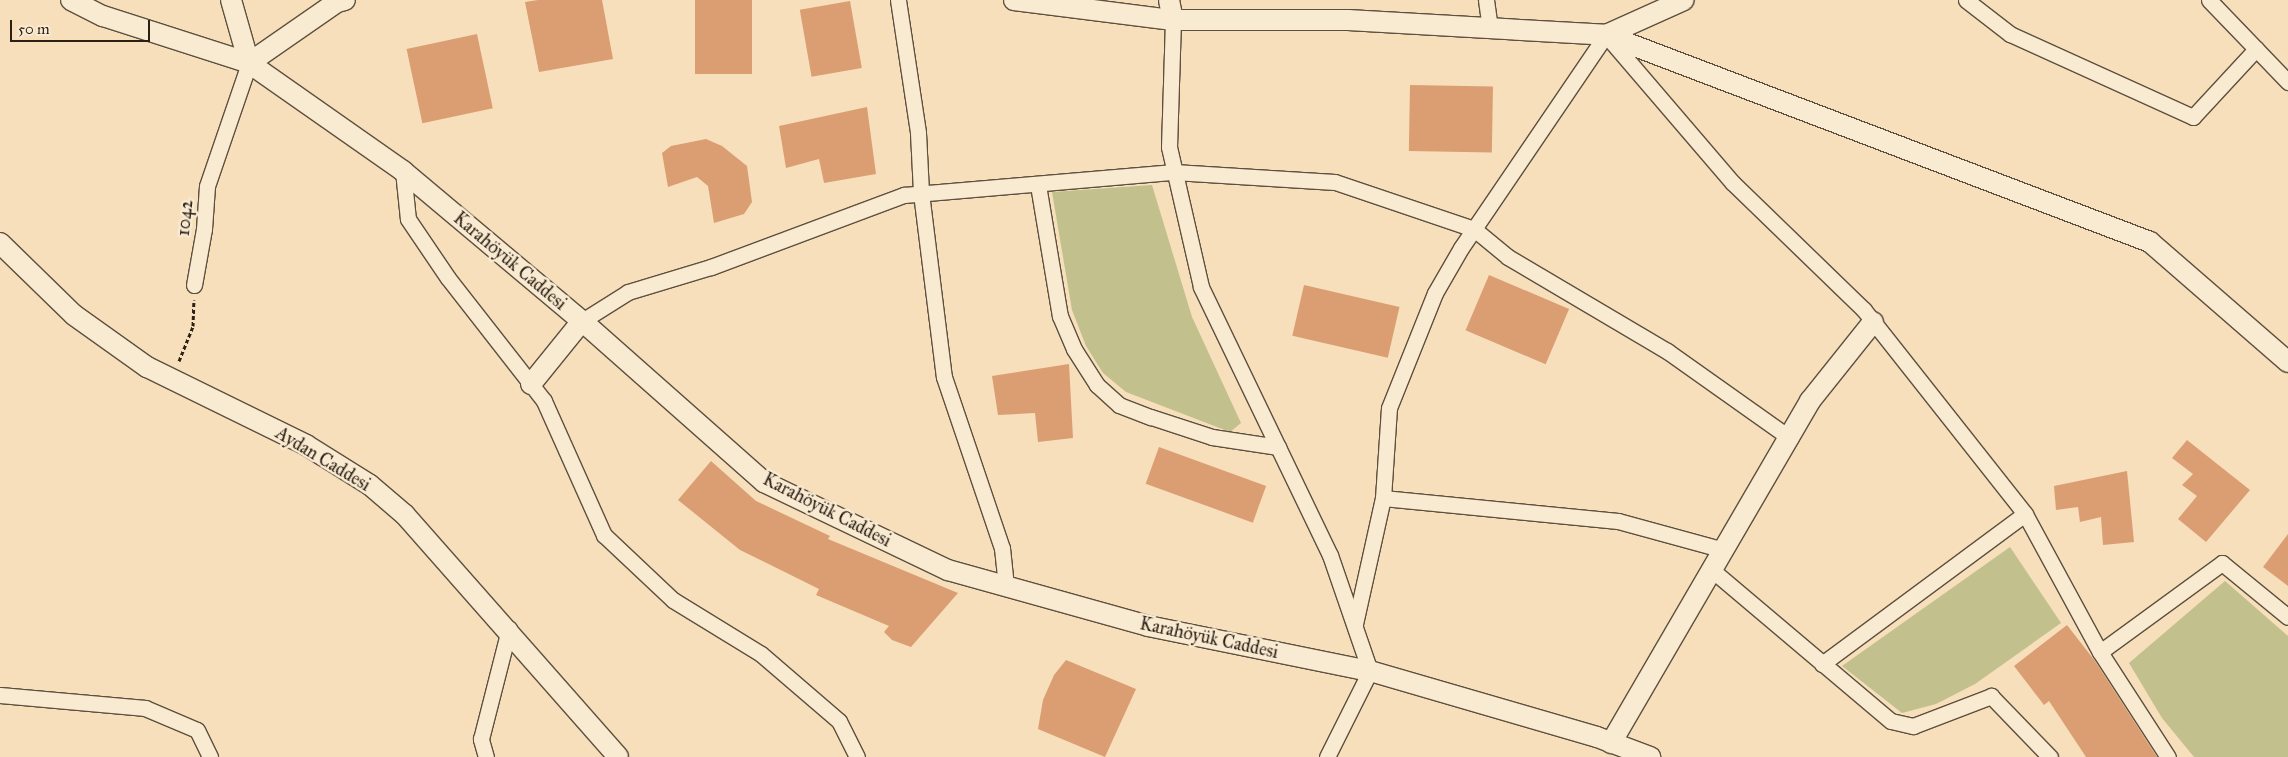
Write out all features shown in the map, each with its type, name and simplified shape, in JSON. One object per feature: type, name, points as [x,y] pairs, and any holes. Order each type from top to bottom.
[{"type":"street","name":"Karahöyük Caddesi","points":[[71,0],[103,16],[249,63],[402,171],[582,321],[764,482],[948,570],[1148,626],[1370,671],[1611,743],[1650,757]]},
{"type":"street","points":[[231,0],[249,63],[339,1]]},
{"type":"street","points":[[898,0],[918,133],[921,193],[944,377],[1002,548],[1006,586]]},
{"type":"street","points":[[1014,0],[1173,20],[1348,20],[1606,34],[2150,242],[2288,362]]},
{"type":"street","points":[[1169,0],[1173,20],[1169,147],[1201,287],[1330,555],[1370,671],[1327,757]]},
{"type":"street","points":[[1486,0],[1490,27]]},
{"type":"street","points":[[1355,624],[1383,498],[1389,408],[1435,293],[1474,229],[1606,34],[1684,0]]},
{"type":"street","points":[[1966,0],[2010,34],[2193,117],[2256,50]]},
{"type":"street","points":[[2209,0],[2288,82]]},
{"type":"street","points":[[1606,34],[1733,183],[1873,322],[2026,514],[2100,652],[2168,757]]},
{"type":"street","name":"1042","points":[[194,285],[204,229],[207,186],[249,63]]},
{"type":"street","points":[[402,171],[408,219],[448,278],[544,401],[604,536],[673,600],[761,654],[839,721],[857,757]]},
{"type":"street","points":[[531,384],[582,321],[628,292],[711,267],[904,195],[1174,172],[1335,182],[1474,229],[1508,257],[1667,351],[1790,438]]},
{"type":"street","points":[[1038,185],[1060,316],[1074,349],[1097,385],[1119,405],[1151,418],[1212,437],[1278,447]]},
{"type":"street","name":"Aydan Caddesi","points":[[0,243],[74,315],[106,340],[171,380],[306,445],[370,485],[406,515],[509,629],[618,757]]},
{"type":"street","points":[[1611,743],[1810,402],[1873,322]]},
{"type":"street","points":[[1383,498],[1618,521],[1724,550]]},
{"type":"street","points":[[1822,664],[2026,514]]},
{"type":"street","points":[[2100,652],[2222,563],[2288,616]]},
{"type":"street","points":[[1712,570],[1891,721],[1913,726],[1991,696],[2050,757]]},
{"type":"street","points":[[486,757],[481,739],[509,629]]},
{"type":"street","points":[[0,695],[145,708],[198,730],[210,757]]},
{"type":"path","points":[[171,380],[193,326],[194,285]]},
{"type":"shaded area","points":[[1152,185],[1192,317],[1241,423],[1230,432],[1126,392],[1103,373],[1086,346],[1072,310],[1052,192]]},
{"type":"shaded area","points":[[2010,547],[2061,623],[1975,684],[1936,704],[1902,713],[1842,666]]},
{"type":"shaded area","points":[[2225,581],[2288,636],[2288,757],[2194,757],[2162,718],[2129,663]]},
{"type":"building","points":[[538,0],[602,0],[613,59],[539,72],[525,2]]},
{"type":"building","points":[[695,0],[752,0],[752,74],[695,74]]},
{"type":"building","points":[[850,1],[862,68],[812,77],[800,10]]},
{"type":"building","points":[[477,34],[493,108],[422,123],[407,49]]},
{"type":"building","points":[[1410,85],[1493,86],[1492,152],[1409,151]]},
{"type":"building","points":[[867,107],[876,174],[824,183],[819,159],[786,168],[779,126]]},
{"type":"building","points":[[706,139],[722,146],[747,166],[752,202],[744,214],[714,223],[708,186],[697,177],[668,187],[662,153],[671,146]]},
{"type":"building","points":[[1489,275],[1569,309],[1546,364],[1466,330]]},
{"type":"building","points":[[1304,285],[1399,307],[1388,358],[1292,336]]},
{"type":"building","points":[[1069,364],[1073,438],[1038,442],[1035,413],[998,415],[992,376]]},
{"type":"building","points":[[2187,440],[2250,490],[2206,542],[2178,519],[2197,496],[2182,485],[2193,474],[2172,458]]},
{"type":"building","points":[[1159,447],[1266,486],[1253,523],[1146,484]]},
{"type":"building","points":[[711,461],[756,501],[830,536],[828,539],[958,593],[911,647],[892,640],[884,632],[889,626],[816,595],[819,589],[740,550],[678,500]]},
{"type":"building","points":[[2127,471],[2134,542],[2103,545],[2101,517],[2080,522],[2078,507],[2056,510],[2054,486]]},
{"type":"building","points":[[2288,534],[2288,586],[2263,567]]},
{"type":"building","points":[[2067,625],[2095,661],[2157,757],[2086,757],[2049,701],[2044,705],[2014,666]]},
{"type":"building","points":[[1066,660],[1136,689],[1105,757],[1038,729],[1043,700],[1054,675]]}]
